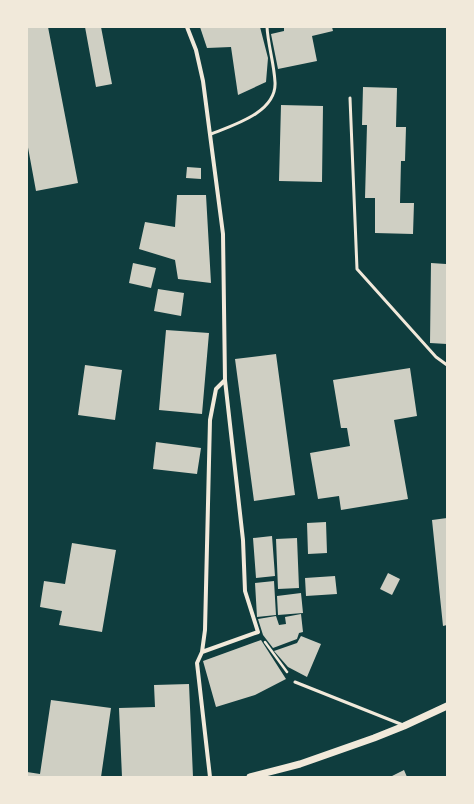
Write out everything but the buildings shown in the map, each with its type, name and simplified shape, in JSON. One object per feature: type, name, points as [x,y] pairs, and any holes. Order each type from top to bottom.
[{"type":"street","points":[[187,27],[196,50],[203,81],[223,234],[225,380],[243,540],[245,591],[258,632],[202,652]]},
{"type":"street","points":[[210,777],[198,664],[202,652],[205,630],[210,420],[216,388],[225,380]]},
{"type":"street","points":[[250,777],[300,764],[404,726],[447,706]]},
{"type":"lane","points":[[211,134],[248,120],[271,100],[275,83],[267,27]]},
{"type":"lane","points":[[350,98],[357,269],[436,357],[447,365]]},
{"type":"lane","points":[[294,682],[404,726]]},
{"type":"path","points":[[258,632],[294,682]]}]
